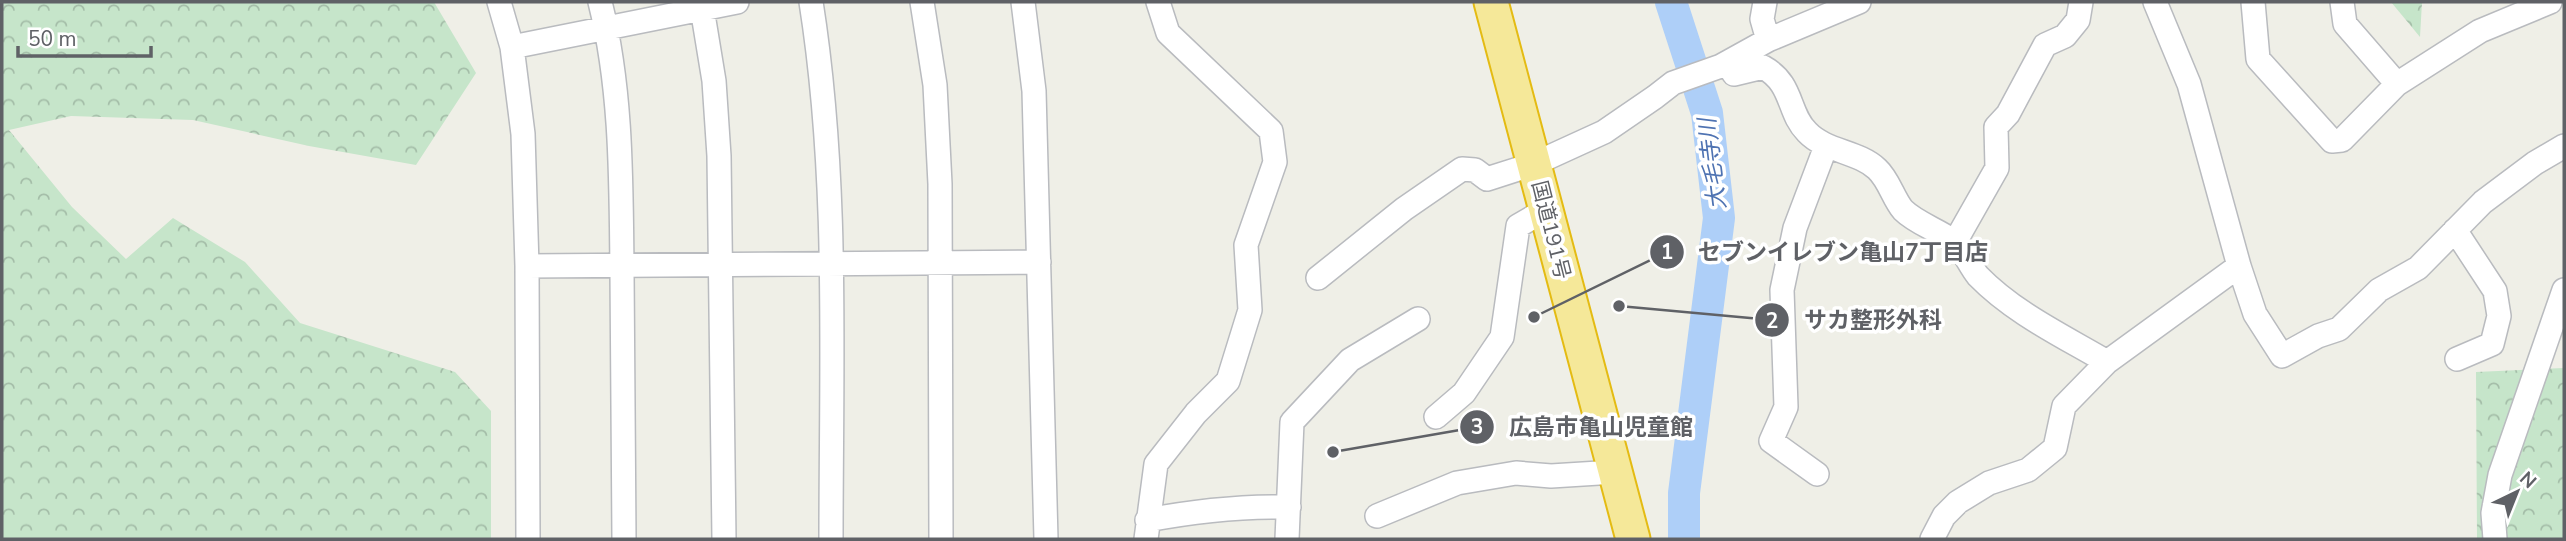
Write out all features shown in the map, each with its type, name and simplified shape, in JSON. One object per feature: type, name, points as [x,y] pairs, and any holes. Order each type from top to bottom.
[{"type":"highway","name":"国道191号","points":[[1491,2],[1633,539]]},
{"type":"street","points":[[499,2],[512,47],[523,134],[527,266],[528,539]]},
{"type":"street","points":[[600,2],[617,96],[621,177],[624,539]]},
{"type":"street","points":[[512,47],[702,5],[737,2]]},
{"type":"street","points":[[811,2],[821,63],[828,143],[831,539]]},
{"type":"street","points":[[922,2],[935,85],[940,184],[941,539]]},
{"type":"street","points":[[1023,2],[1034,91],[1046,539]]},
{"type":"street","points":[[1147,530],[1156,464],[1196,414],[1228,381],[1250,310],[1246,245],[1275,163],[1271,131],[1168,33],[1158,2]]},
{"type":"street","points":[[1765,2],[1762,19],[1768,40]]},
{"type":"street","points":[[1318,278],[1404,209],[1462,169],[1475,170],[1488,179],[1534,164],[1604,132],[1672,83],[1724,65],[1768,40],[1859,2]]},
{"type":"street","points":[[1955,243],[1997,167],[1996,127],[2008,114],[2045,45],[2065,36],[2078,20],[2081,2]]},
{"type":"street","points":[[2155,2],[2189,84],[2239,266],[2255,314],[2282,356],[2318,336],[2339,329],[2379,290],[2418,268],[2483,202],[2535,163],[2564,146]]},
{"type":"street","points":[[2253,2],[2258,60],[2332,141],[2342,140],[2397,84],[2480,31],[2550,2]]},
{"type":"street","points":[[2342,2],[2345,24],[2397,84]]},
{"type":"street","points":[[702,5],[714,81],[719,156],[724,539]]},
{"type":"street","points":[[1724,65],[1734,74],[1763,67],[1771,71],[1788,92],[1798,119],[1806,131],[1826,146],[1872,165],[1880,172],[1904,210],[1955,243],[1978,275],[2018,310],[2107,362]]},
{"type":"street","points":[[1817,474],[1771,441],[1786,407],[1782,290],[1795,228],[1826,146]]},
{"type":"street","points":[[1436,417],[1465,393],[1502,337],[1518,226],[1545,210]]},
{"type":"street","points":[[2455,230],[2496,292],[2499,316],[2492,344],[2457,359]]},
{"type":"street","points":[[527,266],[1039,262]]},
{"type":"street","points":[[1932,539],[1944,516],[1958,502],[1989,483],[2028,470],[2055,448],[2064,406],[2107,362],[2239,266]]},
{"type":"street","points":[[2495,539],[2493,513],[2500,475],[2564,290]]},
{"type":"street","points":[[1287,539],[1292,422],[1350,360],[1418,319]]},
{"type":"street","points":[[1377,516],[1457,483],[1516,473],[1551,476],[1615,472]]},
{"type":"street","points":[[1147,530],[1190,512],[1243,506],[1289,507]]},
{"type":"green space","points":[[2,2],[434,2],[476,73],[416,165],[309,146],[193,120],[71,116],[9,130],[72,207],[126,259],[173,218],[245,262],[300,323],[455,372],[491,411],[491,539],[2,539]]},
{"type":"green space","points":[[2391,2],[2422,2],[2420,37]]},
{"type":"green space","points":[[2564,368],[2564,539],[2477,539],[2476,372]]},
{"type":"waterway","name":"大毛寺川","points":[[1671,2],[1707,113],[1719,218],[1684,493],[1684,539]]},
{"type":"place","name":"サカ整形外科","points":[[1619,306]]},
{"type":"place","name":"セブンイレブン亀山7丁目店","points":[[1534,317]]},
{"type":"place","name":"広島市亀山児童館","points":[[1333,452]]}]
